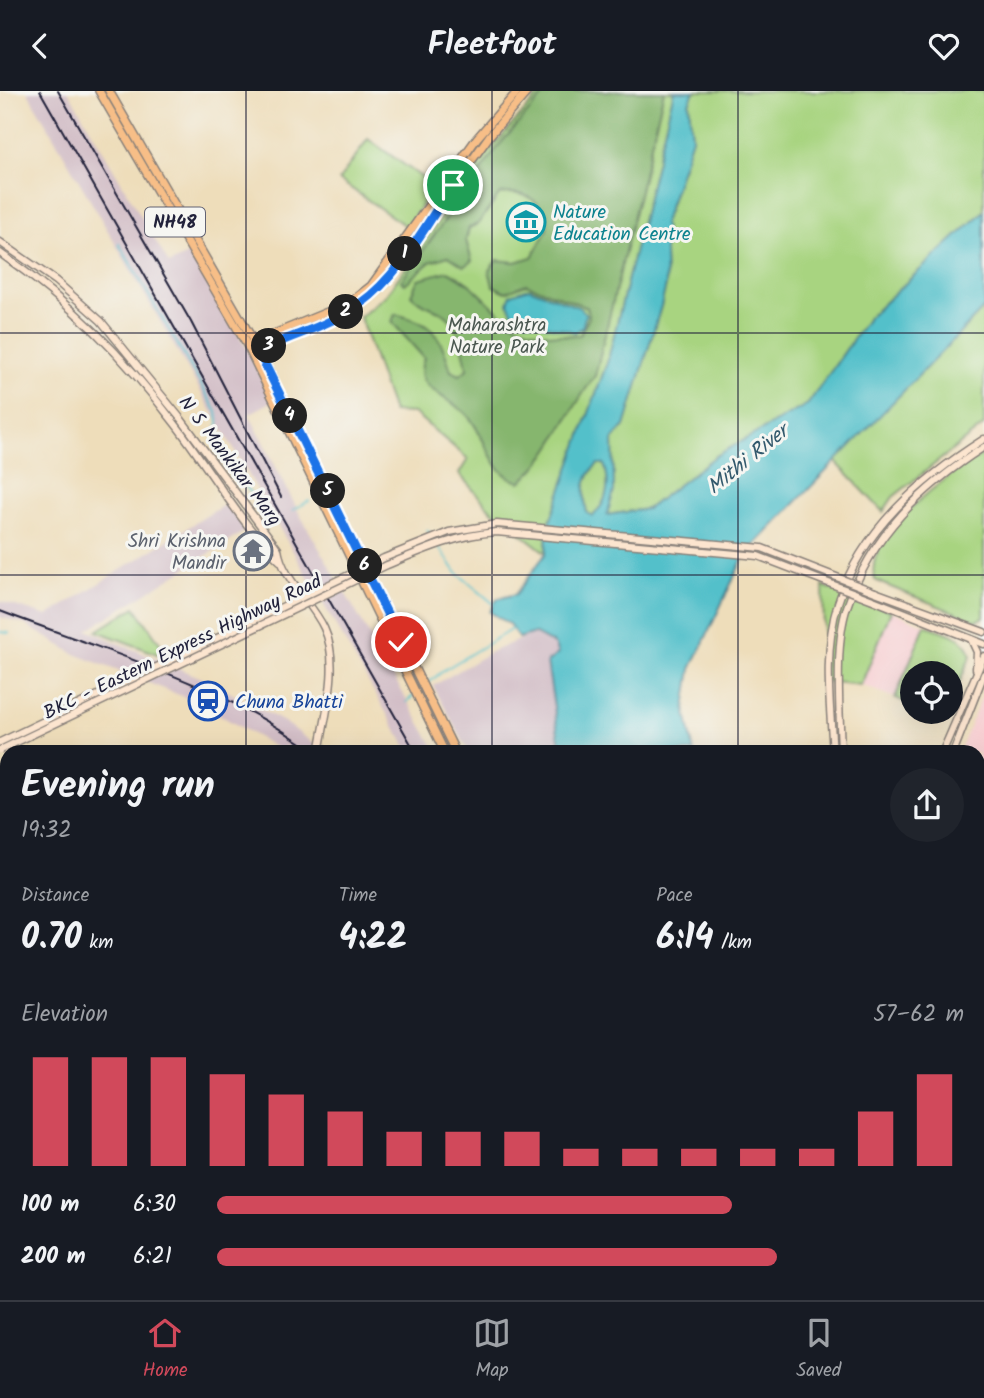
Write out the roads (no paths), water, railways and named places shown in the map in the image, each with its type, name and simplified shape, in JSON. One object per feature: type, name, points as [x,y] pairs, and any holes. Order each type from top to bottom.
[{"type":"main road","name":"NH48","points":[[99,91],[145,161]]},
{"type":"main road","name":"NH48","points":[[109,91],[145,161],[253,348],[390,642],[409,666]]},
{"type":"main road","points":[[253,348],[349,303],[371,286],[477,138],[517,91]]},
{"type":"main road","points":[[253,348],[337,317],[372,295],[400,261],[491,135],[528,91]]},
{"type":"main road","name":"N S Mankikar Marg","points":[[0,241],[50,277],[101,321],[244,509],[278,549],[280,561],[314,611],[328,639],[332,664],[320,745]]},
{"type":"main road","points":[[0,253],[74,309],[150,387]]},
{"type":"main road","points":[[44,284],[50,277]]},
{"type":"main road","points":[[74,309],[81,303]]},
{"type":"main road","name":"NH48","points":[[277,398],[399,638],[409,666]]},
{"type":"main road","points":[[833,745],[831,646],[837,605],[852,568],[883,524],[916,487],[984,439]]},
{"type":"main road","points":[[841,745],[841,652],[846,609],[863,573],[889,528],[905,507],[938,478],[984,447]]},
{"type":"main road","name":"BKC - Eastern Express Highway Road","points":[[0,742],[384,558],[473,526],[497,524],[762,548],[984,632]]},
{"type":"main road","name":"BKC - Eastern Express Highway Road","points":[[10,745],[387,565],[450,540],[475,534],[510,533],[758,556],[984,644]]},
{"type":"main road","points":[[852,568],[863,573]]},
{"type":"main road","points":[[974,629],[984,627]]},
{"type":"main road","points":[[390,642],[399,638]]},
{"type":"main road","points":[[970,638],[977,652],[975,671]]},
{"type":"main road","points":[[945,745],[975,671],[984,656]]},
{"type":"main road","points":[[409,666],[447,745]]},
{"type":"main road","points":[[956,745],[984,674]]},
{"type":"water","name":"Mithi River","points":[[674,91],[694,91],[689,103],[692,138],[664,222],[666,285],[661,306],[625,426],[613,439],[614,491],[607,515],[647,509],[716,456],[808,404],[869,317],[984,211],[984,308],[744,556],[691,669],[685,708],[693,745],[560,745],[547,662],[558,654],[554,644],[534,633],[519,638],[509,624],[490,612],[497,599],[516,594],[546,553],[547,530],[608,360]],"holes":[[[598,464],[604,464],[607,478],[605,498],[593,516],[587,513],[586,480]]]},
{"type":"water","points":[[529,288],[581,308],[586,314],[582,328],[575,332],[515,319],[508,303],[511,294]]},
{"type":"waterway","points":[[119,244],[217,412],[221,451],[271,522]]},
{"type":"waterway","points":[[293,510],[309,501]]},
{"type":"waterway","points":[[427,530],[432,536]]},
{"type":"waterway","points":[[439,547],[456,572],[495,605]]},
{"type":"waterway","points":[[426,685],[444,670],[512,629]]},
{"type":"waterway","points":[[0,632],[9,633]]},
{"type":"waterway","points":[[407,702],[414,695]]},
{"type":"railway","points":[[40,91],[411,745]]},
{"type":"railway","points":[[58,91],[191,322],[281,497]]},
{"type":"railway","points":[[0,611],[122,655],[202,688],[279,728],[303,745]]},
{"type":"place","name":"Nature Education Centre","points":[[526,222]]},
{"type":"place","name":"Shri Krishna Mandir","points":[[253,551]]},
{"type":"place","name":"Chuna Bhatti","points":[[208,701]]},
{"type":"park label","name":"Maharashtra Nature Park","points":[[497,335]]}]
